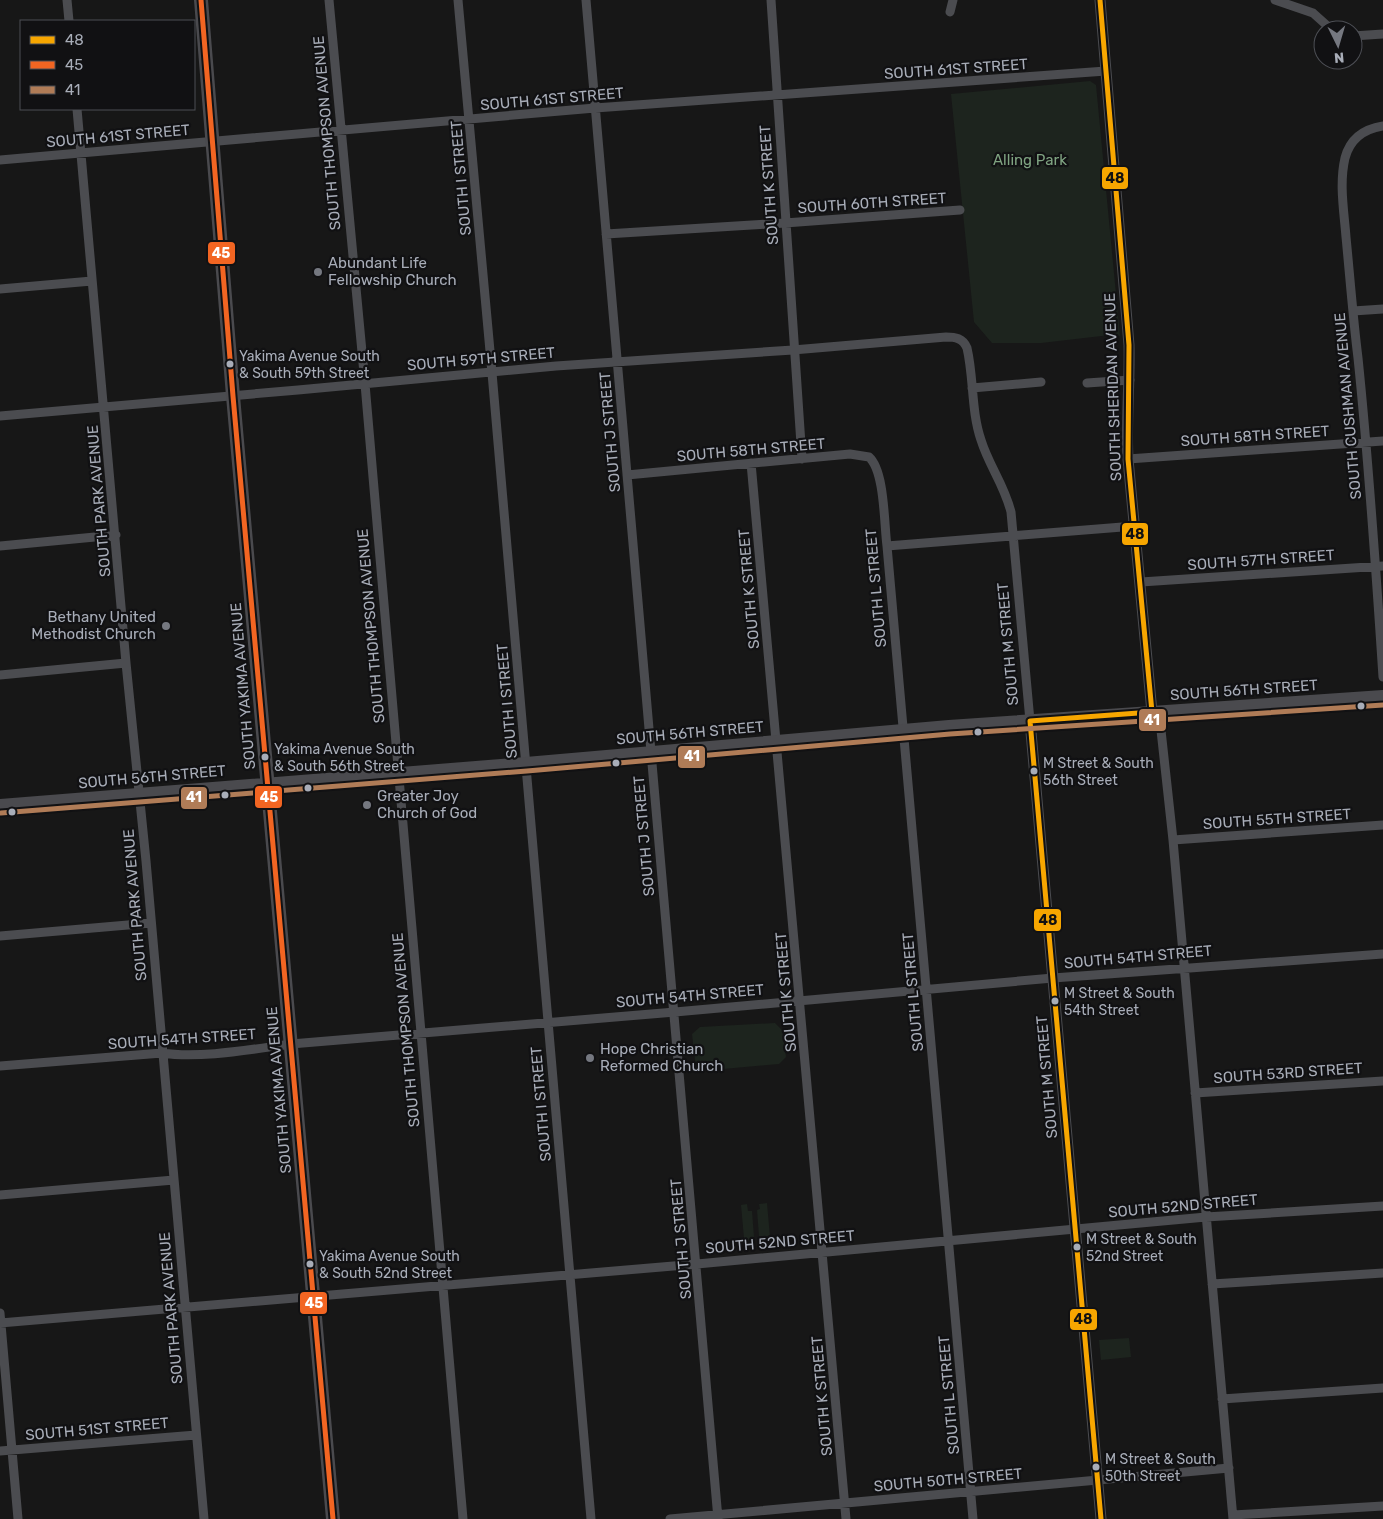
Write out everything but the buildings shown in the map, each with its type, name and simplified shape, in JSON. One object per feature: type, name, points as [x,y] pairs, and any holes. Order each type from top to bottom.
[{"type":"main road","name":"SOUTH YAKIMA AVENUE","points":[[200,0],[332,1519]]},
{"type":"main road","name":"SOUTH 56TH STREET","points":[[0,806],[1030,721],[1383,697]]},
{"type":"street","points":[[67,0],[68,20]]},
{"type":"street","name":"SOUTH THOMPSON AVENUE","points":[[329,0],[463,1519]]},
{"type":"street","name":"SOUTH I STREET","points":[[458,0],[591,1519]]},
{"type":"street","name":"SOUTH J STREET","points":[[586,0],[650,753],[675,1012],[718,1517]]},
{"type":"street","name":"SOUTH K STREET","points":[[771,0],[793,350],[802,459]]},
{"type":"street","points":[[950,12],[954,0]]},
{"type":"street","name":"SOUTH SHERIDAN AVENUE","points":[[1100,0],[1129,345],[1130,380],[1126,418],[1128,458],[1140,582],[1173,840],[1233,1517]]},
{"type":"street","points":[[1275,0],[1313,13],[1321,20]]},
{"type":"street","points":[[1363,36],[1383,34]]},
{"type":"street","name":"SOUTH 61ST STREET","points":[[0,160],[595,108],[1106,72]]},
{"type":"street","name":"SOUTH PARK AVENUE","points":[[76,110],[204,1519]]},
{"type":"street","name":"SOUTH CUSHMAN AVENUE","points":[[1383,126],[1369,130],[1356,137],[1345,158],[1342,185],[1379,566],[1383,676]]},
{"type":"street","name":"SOUTH 60TH STREET","points":[[606,234],[960,210]]},
{"type":"street","points":[[0,289],[92,281]]},
{"type":"street","points":[[1353,311],[1383,309]]},
{"type":"street","name":"SOUTH 59TH STREET","points":[[0,416],[618,361],[793,350],[946,337],[964,342]]},
{"type":"street","name":"SOUTH M STREET","points":[[964,342],[969,354],[979,434],[983,448],[1007,495],[1014,535],[1101,1519]]},
{"type":"street","points":[[1087,383],[1130,380]]},
{"type":"street","points":[[972,388],[1041,382]]},
{"type":"street","name":"SOUTH 58TH STREET","points":[[1128,458],[1383,440]]},
{"type":"street","name":"SOUTH 58TH STREET","points":[[627,475],[857,454],[869,457],[875,463]]},
{"type":"street","name":"SOUTH K STREET","points":[[751,463],[846,1519]]},
{"type":"street","name":"SOUTH L STREET","points":[[875,463],[880,478],[973,1519]]},
{"type":"street","points":[[886,546],[1135,526]]},
{"type":"street","points":[[0,546],[116,535]]},
{"type":"street","name":"SOUTH 57TH STREET","points":[[1140,582],[1379,566]]},
{"type":"street","points":[[0,675],[126,664]]},
{"type":"street","name":"SOUTH 55TH STREET","points":[[1173,840],[1383,825]]},
{"type":"street","points":[[0,936],[151,923]]},
{"type":"street","name":"SOUTH 54TH STREET","points":[[0,1066],[162,1053],[176,1055],[228,1052],[291,1044],[1053,978],[1383,954]]},
{"type":"street","name":"SOUTH 53RD STREET","points":[[1195,1093],[1383,1081]]},
{"type":"street","points":[[0,1195],[174,1180]]},
{"type":"street","name":"SOUTH 52ND STREET","points":[[0,1323],[697,1264],[1206,1217],[1383,1206]]},
{"type":"street","points":[[1212,1284],[1383,1273]]},
{"type":"street","points":[[0,1313],[18,1519]]},
{"type":"street","points":[[1222,1399],[1383,1388]]},
{"type":"street","name":"SOUTH 51ST STREET","points":[[0,1451],[196,1435]]},
{"type":"street","name":"SOUTH 50TH STREET","points":[[670,1519],[718,1517],[845,1503],[1229,1468]]},
{"type":"street","points":[[1233,1517],[1383,1506]]},
{"type":"green space","name":"Alling Park","points":[[1090,81],[1096,85],[1120,336],[1110,335],[1041,343],[992,343],[974,322],[951,94]]},
{"type":"green space","points":[[775,1023],[782,1030],[786,1057],[779,1064],[701,1071],[696,1068],[692,1034],[700,1027]]},
{"type":"green space","points":[[767,1203],[770,1237],[772,1240],[763,1241],[763,1236],[759,1236],[757,1210],[760,1209],[759,1204]]},
{"type":"green space","points":[[747,1204],[748,1211],[752,1211],[754,1237],[751,1238],[751,1242],[742,1243],[741,1239],[744,1238],[741,1205]]},
{"type":"green space","points":[[1129,1338],[1131,1357],[1101,1360],[1099,1340]]},
{"type":"transit line","name":"45","points":[[201,0],[233,396],[333,1519]]},
{"type":"transit line","name":"48","points":[[1100,0],[1129,345],[1128,459],[1152,712]]},
{"type":"transit line","name":"41","points":[[1,813],[527,771],[950,734],[1383,705]]},
{"type":"transit line","name":"48","points":[[1030,721],[1152,712]]},
{"type":"transit line","name":"48","points":[[1030,721],[1101,1519]]},
{"type":"place","name":"Abundant Life Fellowship Church","points":[[318,272]]},
{"type":"place","name":"Yakima Avenue South & South 59th Street","points":[[230,364]]},
{"type":"place","name":"Bethany United Methodist Church","points":[[166,626]]},
{"type":"place","name":"Yakima Avenue South & South 56th Street","points":[[265,757]]},
{"type":"place","name":"M Street & South 56th Street","points":[[1034,771]]},
{"type":"place","name":"Greater Joy Church of God","points":[[367,805]]},
{"type":"place","name":"M Street & South 54th Street","points":[[1055,1001]]},
{"type":"place","name":"Hope Christian Reformed Church","points":[[590,1058]]},
{"type":"place","name":"M Street & South 52nd Street","points":[[1077,1247]]},
{"type":"place","name":"Yakima Avenue South & South 52nd Street","points":[[310,1264]]},
{"type":"place","name":"M Street & South 50th Street","points":[[1096,1467]]}]
